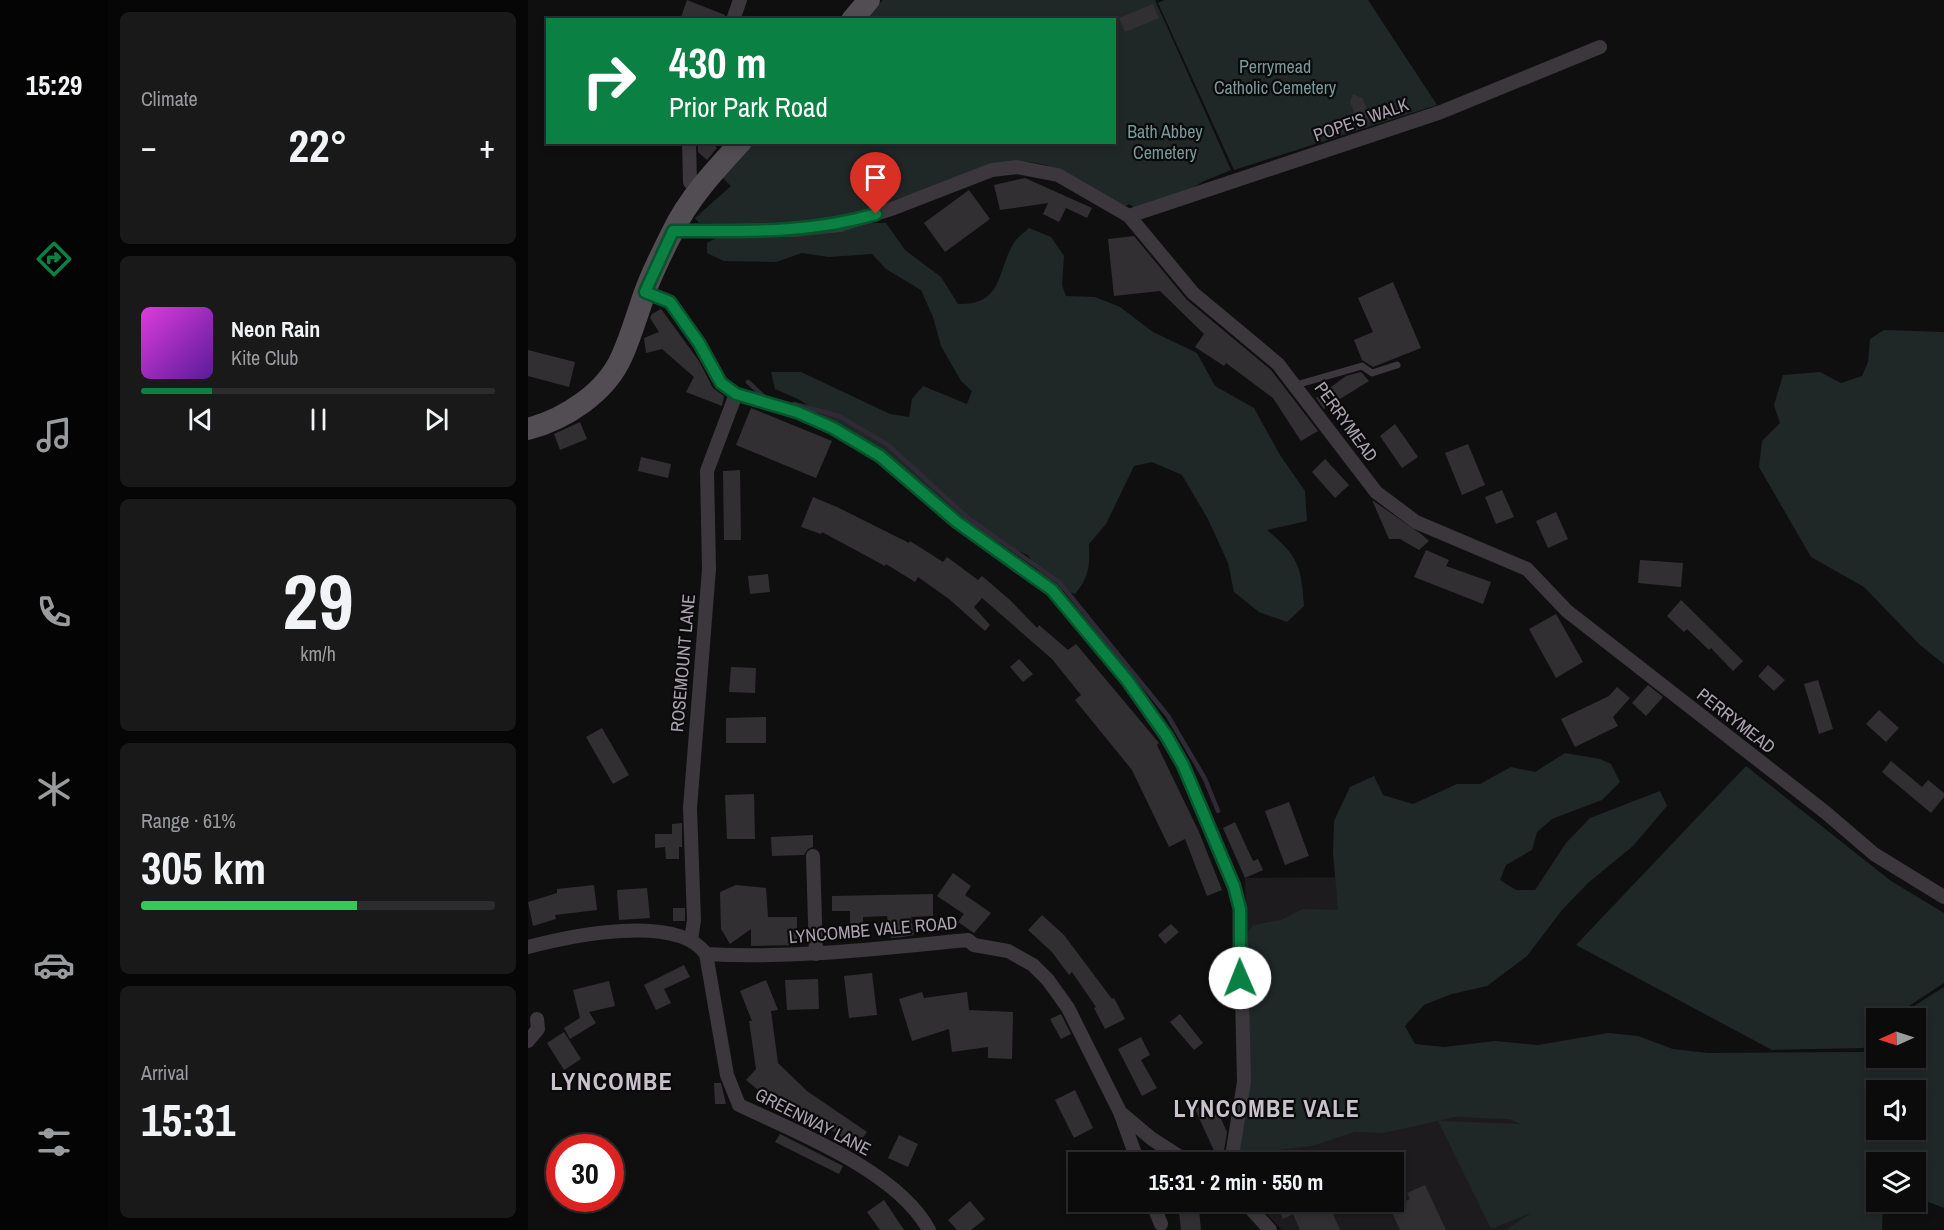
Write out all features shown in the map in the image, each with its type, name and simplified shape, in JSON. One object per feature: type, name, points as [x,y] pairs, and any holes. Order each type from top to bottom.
[{"type":"main road","points":[[854,18],[869,0]]},
{"type":"main road","points":[[528,429],[551,423],[566,414],[583,403],[609,377],[622,358],[645,292],[673,231],[698,191],[739,144]]},
{"type":"street","points":[[734,18],[740,0]]},
{"type":"street","name":"POPE'S WALK","points":[[1129,216],[1441,112],[1600,47]]},
{"type":"street","points":[[689,144],[690,182],[698,191]]},
{"type":"street","name":"PERRYMEAD","points":[[673,231],[794,230],[840,225],[894,208],[992,170],[1017,167],[1058,176],[1129,216],[1193,293],[1278,364],[1376,492],[1416,522],[1527,569],[1567,611],[1825,812],[1874,854],[1944,897]]},
{"type":"street","points":[[645,292],[670,302],[699,343],[721,383],[736,394],[797,412],[833,428],[880,456],[957,522],[1030,572],[1052,590],[1127,680],[1166,735],[1183,765],[1234,886],[1240,909],[1244,1082],[1233,1152]]},
{"type":"street","name":"ROSEMOUNT LANE","points":[[691,940],[694,912],[691,787],[710,569],[707,471],[736,394]]},
{"type":"street","points":[[813,855],[816,954]]},
{"type":"street","points":[[528,947],[604,931],[671,934],[691,940],[706,954]]},
{"type":"street","name":"LYNCOMBE VALE ROAD","points":[[706,954],[762,957],[968,940],[974,945],[1008,951],[1033,965],[1068,1008],[1120,1112],[1152,1139],[1172,1152]]},
{"type":"street","name":"GREENWAY LANE","points":[[706,954],[727,1076],[739,1105],[860,1165],[880,1178],[897,1191],[929,1230]]},
{"type":"street","points":[[528,1041],[538,1029],[537,1019]]},
{"type":"street","points":[[1120,1112],[1134,1152]]},
{"type":"street","points":[[1156,1212],[1161,1227]]},
{"type":"street","points":[[1254,1212],[1270,1230]]},
{"type":"lane","points":[[1296,385],[1351,367],[1362,366],[1372,373],[1397,365]]},
{"type":"shaded area","points":[[1354,877],[1369,1050],[1659,1082],[1625,1189],[1506,1230],[1282,1230],[1265,1212],[1404,1212],[1404,1152],[1239,1152],[1250,1085],[1245,878]]},
{"type":"green space","name":"Bath Abbey Cemetery","points":[[883,0],[1155,0],[1231,170],[1204,181],[1172,199],[1155,200],[1135,208],[1129,204],[1122,208],[1078,179],[1055,168],[1029,162],[1007,162],[840,216],[788,223],[699,223],[695,218],[731,186],[722,177],[752,144],[1116,144],[1116,18],[866,18]]},
{"type":"green space","name":"Perrymead Catholic Cemetery","points":[[1165,0],[1368,0],[1437,105],[1234,170],[1158,3]]},
{"type":"green space","points":[[870,223],[886,223],[905,250],[941,277],[958,304],[973,303],[984,299],[992,292],[1015,241],[1029,228],[1051,237],[1064,256],[1062,285],[1066,296],[1095,297],[1120,307],[1153,332],[1197,353],[1215,386],[1254,408],[1280,455],[1305,491],[1307,521],[1267,530],[1286,548],[1296,563],[1304,606],[1287,622],[1259,612],[1234,592],[1228,563],[1208,519],[1182,475],[1152,462],[1134,466],[1106,524],[1089,544],[1088,571],[1080,588],[1075,594],[1057,589],[1040,573],[1028,555],[992,540],[831,421],[800,400],[775,389],[771,372],[801,372],[890,414],[909,417],[912,399],[923,386],[967,404],[972,391],[961,381],[941,346],[933,317],[921,290],[886,269],[872,254],[829,257],[802,253],[776,262],[724,261],[707,253],[707,243],[716,238],[813,235]]},
{"type":"green space","points":[[1884,330],[1944,332],[1944,664],[1920,645],[1864,587],[1811,557],[1759,467],[1762,441],[1780,423],[1774,405],[1783,375],[1820,372],[1841,383],[1862,376],[1868,362],[1870,339]]},
{"type":"green space","points":[[1565,753],[1600,759],[1611,764],[1620,782],[1602,800],[1552,819],[1537,832],[1532,850],[1506,865],[1500,880],[1516,890],[1535,890],[1566,843],[1590,818],[1660,791],[1667,806],[1633,846],[1588,883],[1562,910],[1527,956],[1487,986],[1452,994],[1424,1005],[1405,1026],[1415,1044],[1444,1047],[1495,1041],[1538,1045],[1608,1033],[1638,1036],[1673,1049],[1708,1053],[1864,1052],[1866,1050],[1866,1068],[1926,1068],[1926,1008],[1912,1008],[1944,987],[1944,1208],[1926,1201],[1926,1152],[1866,1152],[1866,1212],[1883,1212],[1882,1230],[1506,1230],[1531,1213],[1491,1229],[1438,1121],[1383,1133],[1355,1132],[1312,1146],[1269,1152],[1240,1152],[1246,1087],[1243,941],[1253,925],[1281,920],[1303,909],[1338,910],[1333,853],[1334,821],[1350,787],[1374,776],[1383,795],[1413,804],[1457,784],[1480,784],[1511,767],[1535,772]],"holes":[[[1454,1117],[1509,1119],[1521,1124],[1439,1121]]]},
{"type":"green space","points":[[1746,766],[1891,881],[1944,913],[1944,983],[1907,1008],[1866,1008],[1866,1045],[1863,1048],[1772,1050],[1576,945]]},
{"type":"building","points":[[687,0],[725,15],[724,18],[681,18]]},
{"type":"building","points":[[1153,4],[1159,18],[1125,32],[1119,18]]},
{"type":"building","points":[[1353,94],[1362,98],[1372,121],[1360,126],[1350,102]]},
{"type":"building","points":[[698,144],[714,144],[717,148],[707,160],[698,152]]},
{"type":"building","points":[[1025,178],[1092,208],[1087,218],[1066,208],[1059,222],[1043,214],[1048,203],[1000,210],[994,185]]},
{"type":"building","points":[[969,190],[990,219],[945,252],[924,223]]},
{"type":"building","points":[[1134,236],[1187,300],[1271,370],[1318,431],[1301,441],[1273,398],[1226,363],[1224,366],[1195,347],[1204,334],[1160,291],[1114,296],[1108,239]]},
{"type":"building","points":[[1393,282],[1421,348],[1373,367],[1362,360],[1354,340],[1373,332],[1358,298]]},
{"type":"building","points":[[661,309],[699,361],[713,388],[724,396],[722,406],[686,392],[694,377],[662,349],[646,353],[644,338],[659,332],[650,318],[652,314]]},
{"type":"building","points":[[528,350],[575,362],[569,387],[528,376]]},
{"type":"building","points":[[1361,372],[1369,381],[1324,409],[1316,398],[1346,376]]},
{"type":"building","points":[[751,408],[832,441],[816,478],[736,445]]},
{"type":"building","points":[[580,422],[587,439],[560,450],[554,434]]},
{"type":"building","points":[[1395,424],[1418,457],[1402,468],[1380,436]]},
{"type":"building","points":[[1468,444],[1485,485],[1462,495],[1445,453]]},
{"type":"building","points":[[641,457],[671,464],[668,478],[638,471]]},
{"type":"building","points":[[1325,459],[1349,485],[1335,498],[1312,472]]},
{"type":"building","points":[[740,470],[741,540],[724,540],[723,471]]},
{"type":"building","points":[[1502,490],[1514,517],[1496,524],[1485,497]]},
{"type":"building","points":[[813,497],[909,543],[910,541],[943,562],[947,557],[978,580],[982,576],[1037,628],[1039,625],[1068,650],[1076,644],[1159,743],[1157,745],[1199,832],[1222,890],[1207,896],[1185,839],[1169,847],[1132,770],[1075,700],[1081,695],[1052,659],[982,598],[974,607],[990,625],[985,631],[949,599],[918,577],[915,582],[886,564],[885,566],[822,532],[821,534],[801,527]]},
{"type":"building","points":[[1372,500],[1429,541],[1419,550],[1400,539],[1389,539]]},
{"type":"building","points":[[1556,512],[1568,539],[1548,548],[1536,521]]},
{"type":"building","points":[[1426,550],[1449,560],[1446,566],[1491,582],[1483,604],[1414,577]]},
{"type":"building","points":[[1640,560],[1683,563],[1681,587],[1638,583]]},
{"type":"building","points":[[768,574],[770,592],[750,594],[748,576]]},
{"type":"building","points":[[1681,600],[1743,661],[1733,671],[1711,648],[1709,650],[1687,629],[1684,632],[1667,616]]},
{"type":"building","points":[[1556,614],[1583,662],[1556,678],[1529,629]]},
{"type":"building","points":[[1019,659],[1033,674],[1023,682],[1010,667]]},
{"type":"building","points":[[1768,665],[1785,680],[1774,691],[1758,676]]},
{"type":"building","points":[[731,667],[756,668],[755,693],[729,692]]},
{"type":"building","points":[[1818,680],[1833,729],[1819,734],[1804,684]]},
{"type":"building","points":[[1648,685],[1663,697],[1646,716],[1632,703]]},
{"type":"building","points":[[1617,687],[1630,698],[1613,717],[1618,726],[1575,747],[1561,719],[1609,696]]},
{"type":"building","points":[[1879,710],[1899,728],[1886,742],[1866,724]]},
{"type":"building","points":[[766,717],[766,743],[726,743],[726,718]]},
{"type":"building","points":[[602,728],[629,775],[613,784],[586,737]]},
{"type":"building","points":[[1891,761],[1922,787],[1928,780],[1944,793],[1944,797],[1931,813],[1882,772]]},
{"type":"building","points":[[754,794],[755,839],[727,839],[725,795]]},
{"type":"building","points":[[1289,802],[1309,856],[1285,865],[1265,811]]},
{"type":"building","points":[[1235,822],[1253,861],[1258,859],[1263,870],[1245,878],[1223,828]]},
{"type":"building","points":[[682,823],[682,847],[679,847],[679,859],[666,859],[665,847],[655,848],[655,834],[672,834],[672,824]]},
{"type":"building","points":[[813,835],[813,847],[808,849],[804,855],[772,856],[771,837]]},
{"type":"building","points":[[953,873],[971,886],[965,895],[991,913],[974,933],[958,922],[964,914],[937,896]]},
{"type":"building","points":[[594,885],[597,910],[555,915],[556,919],[533,926],[528,902],[557,893],[557,889]]},
{"type":"building","points":[[736,885],[766,888],[768,917],[797,917],[797,945],[751,946],[751,929],[730,944],[721,929],[720,892]]},
{"type":"building","points":[[647,888],[650,918],[619,920],[617,890]]},
{"type":"building","points":[[933,894],[933,916],[911,917],[914,935],[903,937],[891,938],[887,916],[863,917],[863,926],[850,926],[850,911],[832,911],[832,896]]},
{"type":"building","points":[[673,908],[685,908],[685,921],[673,921]]},
{"type":"building","points":[[1042,915],[1064,935],[1112,999],[1114,998],[1125,1019],[1105,1029],[1094,1008],[1096,1007],[1072,972],[1069,975],[1052,952],[1028,930]]},
{"type":"building","points":[[1171,924],[1179,932],[1165,944],[1158,935]]},
{"type":"building","points":[[684,965],[690,977],[664,989],[671,1003],[656,1010],[644,985]]},
{"type":"building","points":[[872,973],[877,1015],[849,1018],[844,976]]},
{"type":"building","points":[[818,979],[819,1009],[787,1010],[785,980]]},
{"type":"building","points":[[766,980],[778,1010],[771,1011],[778,1063],[807,1091],[867,1132],[856,1147],[811,1116],[805,1126],[789,1118],[791,1114],[766,1091],[763,1094],[746,1080],[756,1069],[749,1021],[752,1021],[740,991]]},
{"type":"building","points":[[609,981],[615,1006],[589,1012],[596,1023],[570,1039],[564,1028],[580,1018],[573,990]]},
{"type":"building","points":[[922,992],[924,998],[967,992],[969,1010],[1013,1012],[1012,1059],[988,1058],[988,1047],[952,1052],[949,1029],[912,1041],[899,999]]},
{"type":"building","points":[[1061,1014],[1071,1034],[1061,1039],[1050,1019]]},
{"type":"building","points":[[1180,1014],[1203,1043],[1194,1050],[1170,1022]]},
{"type":"building","points":[[564,1032],[581,1059],[564,1070],[547,1043]]},
{"type":"building","points":[[1141,1037],[1150,1055],[1141,1060],[1157,1088],[1142,1096],[1118,1049]]},
{"type":"building","points":[[714,1083],[721,1083],[726,1104],[715,1104]]},
{"type":"building","points":[[1075,1090],[1093,1128],[1074,1138],[1055,1100]]},
{"type":"building","points":[[1213,1101],[1227,1132],[1224,1151],[1215,1152],[1195,1109]]},
{"type":"building","points":[[780,1134],[843,1166],[839,1174],[775,1142]]},
{"type":"building","points":[[899,1135],[918,1144],[908,1167],[888,1158]]},
{"type":"building","points":[[1425,1185],[1446,1230],[1400,1230],[1392,1212],[1404,1212],[1404,1202],[1410,1199],[1407,1193]]},
{"type":"building","points":[[884,1200],[904,1230],[880,1230],[867,1212]]},
{"type":"building","points":[[970,1201],[985,1219],[971,1230],[957,1230],[948,1220]]},
{"type":"building","points":[[1179,1212],[1199,1212],[1201,1230],[1181,1230]]},
{"type":"building","points":[[1280,1212],[1332,1212],[1340,1230],[1300,1230],[1293,1214],[1283,1219]]},
{"type":"waterway","points":[[748,382],[763,396]]},
{"type":"waterway","points":[[794,404],[839,416],[888,445],[968,518],[1059,582],[1168,716],[1205,779],[1218,811]]},
{"type":"district","name":"LYNCOMBE","points":[[612,1082]]},
{"type":"district","name":"LYNCOMBE VALE","points":[[1267,1109]]},
{"type":"route","points":[[876,214],[840,225],[794,230],[673,231],[645,292],[670,302],[699,343],[721,383],[736,394],[797,412],[833,428],[880,456],[957,522],[1030,572],[1052,590],[1127,680],[1166,735],[1183,765],[1234,886],[1240,909],[1240,978]]}]
